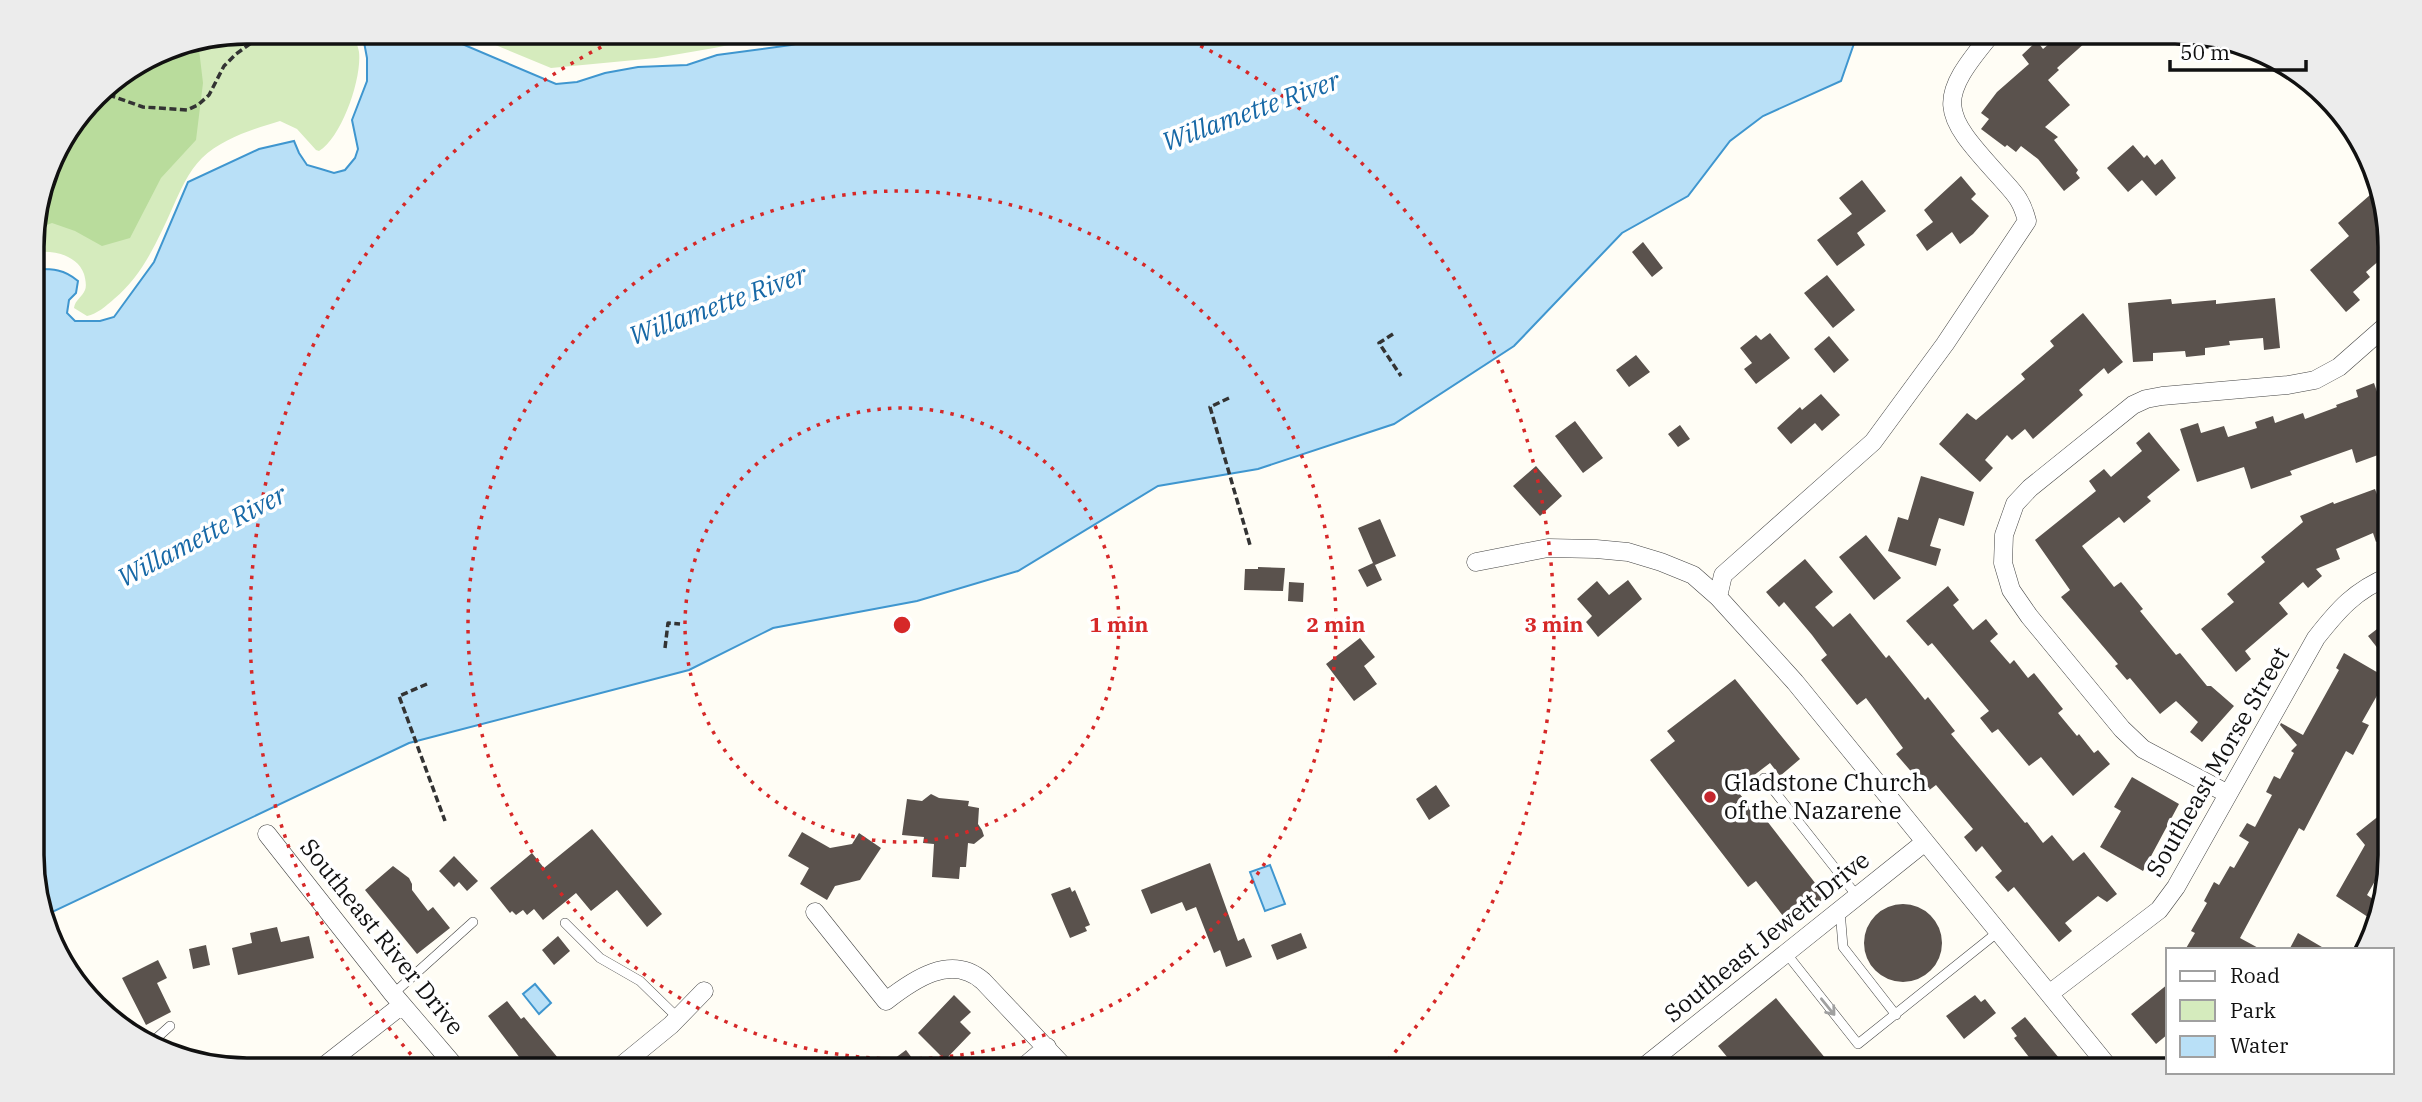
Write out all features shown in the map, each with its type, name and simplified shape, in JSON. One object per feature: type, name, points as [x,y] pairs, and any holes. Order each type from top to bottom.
[{"type":"street","points":[[1717,597],[1723,575],[1873,442],[1945,344],[2027,221],[2022,202],[1968,142],[1957,125],[1951,106],[1955,83],[1985,44]]},
{"type":"street","points":[[2228,794],[2143,748],[2122,729],[2029,617],[2011,590],[2003,563],[2004,535],[2015,504],[2030,488],[2133,405],[2162,396],[2288,385],[2315,380],[2339,367],[2378,333]]},
{"type":"street","points":[[1476,562],[1548,548],[1596,549],[1628,552],[1693,575],[1717,597],[1795,682],[2101,1058]]},
{"type":"street","name":"Southeast Morse Street","points":[[2049,994],[2159,910],[2176,887],[2316,638],[2342,606],[2378,581]]},
{"type":"street","name":"Southeast River Drive","points":[[267,834],[398,1000],[448,1058]]},
{"type":"street","name":"Southeast Jewett Drive","points":[[1655,1058],[1925,842]]},
{"type":"street","points":[[815,912],[886,1002],[901,989],[927,974],[949,969],[964,970],[983,981],[1057,1058]]},
{"type":"street","points":[[630,1058],[678,1018],[704,991]]},
{"type":"street","points":[[333,1058],[398,1000]]},
{"type":"street","points":[[1034,1058],[1047,1047]]},
{"type":"lane","points":[[1764,778],[1857,896]]},
{"type":"lane","points":[[1840,910],[1843,947],[1896,1014]]},
{"type":"lane","points":[[398,1000],[473,922]]},
{"type":"lane","points":[[565,923],[600,958],[640,981],[678,1018]]},
{"type":"lane","points":[[1786,953],[1858,1044],[1998,932]]},
{"type":"lane","points":[[158,1037],[170,1027]]},
{"type":"path","points":[[111,96],[143,107],[187,110],[209,95],[225,66],[251,44]]},
{"type":"path","points":[[1393,334],[1379,343],[1401,376]]},
{"type":"path","points":[[1229,398],[1210,407],[1250,545]]},
{"type":"path","points":[[665,648],[668,623],[680,624]]},
{"type":"path","points":[[427,684],[399,696],[445,821]]},
{"type":"green space","points":[[233,44],[357,44],[359,63],[354,91],[343,120],[327,144],[319,151],[316,150],[297,129],[280,121],[238,135],[210,151],[188,176],[141,269],[124,290],[105,307],[87,316],[74,308],[86,288],[80,267],[69,258],[44,252],[45,220],[59,169],[71,145],[103,103],[134,78],[169,59]]},
{"type":"green space","points":[[493,44],[734,44],[656,58],[551,68]]},
{"type":"green space","points":[[199,50],[203,83],[196,140],[161,178],[130,238],[102,246],[75,231],[52,223],[45,226],[59,169],[71,145],[94,113],[134,78],[169,59]]},
{"type":"water","name":"Willamette River","points":[[364,44],[462,44],[556,84],[577,82],[638,67],[687,65],[717,55],[791,45],[1854,44],[1841,81],[1763,116],[1730,141],[1688,196],[1622,233],[1514,346],[1394,424],[1258,469],[1158,486],[1018,571],[917,601],[773,628],[689,670],[409,743],[52,912],[45,882],[44,855],[44,269],[62,271],[78,281],[76,293],[69,300],[67,313],[75,321],[100,321],[114,317],[154,262],[188,182],[259,149],[294,141],[307,165],[334,173],[345,170],[355,158],[358,149],[352,120],[367,81]]},
{"type":"water","points":[[1270,865],[1285,904],[1265,911],[1250,872]]},
{"type":"water","points":[[535,984],[551,1003],[539,1014],[523,994]]},
{"type":"building","points":[[2034,44],[2039,44],[2043,49],[2049,44],[2084,44],[2048,80],[2070,105],[2045,127],[2058,137],[2054,140],[2078,170],[2076,173],[2080,178],[2064,191],[2038,159],[2021,146],[2016,152],[1981,129],[1989,119],[1981,113],[1997,92],[2029,64],[2022,55]]},
{"type":"building","points":[[2133,145],[2144,158],[2147,155],[2155,165],[2162,159],[2176,178],[2156,196],[2142,180],[2128,192],[2107,168]]},
{"type":"building","points":[[1961,176],[1976,194],[1971,199],[1989,216],[1960,244],[1952,232],[1927,251],[1916,235],[1933,222],[1924,210]]},
{"type":"building","points":[[1862,180],[1886,211],[1857,233],[1865,245],[1837,266],[1817,240],[1852,214],[1839,198]]},
{"type":"building","points":[[2370,195],[2377,220],[2378,262],[2366,272],[2370,277],[2353,292],[2360,300],[2346,312],[2310,270],[2349,236],[2338,223]]},
{"type":"building","points":[[1643,242],[1663,268],[1652,277],[1632,252]]},
{"type":"building","points":[[1827,275],[1855,310],[1833,328],[1804,293]]},
{"type":"building","points":[[2275,298],[2280,348],[2264,350],[2263,338],[2229,341],[2230,345],[2205,348],[2205,355],[2186,357],[2185,351],[2153,353],[2153,361],[2133,362],[2128,303],[2171,299],[2172,304],[2216,300],[2216,304]]},
{"type":"building","points":[[2083,313],[2123,362],[2108,374],[2104,368],[2079,390],[2083,395],[2033,439],[2025,429],[2012,440],[2007,435],[1985,460],[1993,468],[1980,482],[1939,444],[1967,413],[1976,420],[2025,379],[2021,374],[2054,346],[2050,341]]},
{"type":"building","points":[[1770,333],[1790,358],[1756,384],[1744,369],[1752,363],[1740,348],[1756,335],[1761,340]]},
{"type":"building","points":[[1829,336],[1849,360],[1834,373],[1814,349]]},
{"type":"building","points":[[1636,355],[1650,372],[1629,387],[1616,370]]},
{"type":"building","points":[[2374,383],[2378,395],[2378,455],[2356,463],[2352,449],[2290,471],[2292,475],[2251,489],[2244,467],[2197,482],[2180,429],[2198,423],[2201,433],[2224,426],[2228,437],[2257,428],[2255,422],[2273,416],[2275,423],[2303,413],[2305,419],[2358,397],[2356,390]]},
{"type":"building","points":[[1821,394],[1840,415],[1822,431],[1815,423],[1791,444],[1777,428],[1800,407],[1802,410]]},
{"type":"building","points":[[1575,421],[1603,458],[1583,473],[1555,436]]},
{"type":"building","points":[[1680,425],[1690,439],[1678,447],[1668,434]]},
{"type":"building","points":[[2149,432],[2180,470],[2147,497],[2151,501],[2124,523],[2119,517],[2082,546],[2114,587],[2121,582],[2143,609],[2140,611],[2176,655],[2180,653],[2207,686],[2211,686],[2234,706],[2202,742],[2190,732],[2198,722],[2176,701],[2160,714],[2130,678],[2127,680],[2115,666],[2118,664],[2061,597],[2070,590],[2035,540],[2096,491],[2089,481],[2104,469],[2111,477],[2142,451],[2136,443]]},
{"type":"building","points":[[1536,466],[1562,496],[1540,516],[1513,486]]},
{"type":"building","points":[[1921,476],[1974,492],[1964,526],[1939,518],[1930,546],[1941,549],[1936,566],[1888,551],[1898,517],[1908,520]]},
{"type":"building","points":[[2375,489],[2378,497],[2378,541],[2373,533],[2336,549],[2340,559],[2316,569],[2322,576],[2308,588],[2303,582],[2279,603],[2288,614],[2245,651],[2251,659],[2236,672],[2201,629],[2234,602],[2227,594],[2265,562],[2261,557],[2303,522],[2300,516],[2333,502],[2334,504]]},
{"type":"building","points":[[1380,519],[1396,556],[1375,565],[1382,580],[1367,587],[1358,570],[1373,563],[1358,528]]},
{"type":"building","points":[[1866,535],[1901,578],[1874,600],[1839,557]]},
{"type":"building","points":[[1805,559],[1833,592],[1815,607],[1833,627],[1850,613],[1886,658],[1889,655],[1925,700],[1928,697],[1955,731],[1951,734],[2043,843],[2052,835],[2073,861],[2084,852],[2117,894],[2107,902],[2098,896],[2065,923],[2072,931],[2059,942],[2014,887],[2008,892],[1995,877],[2002,871],[1982,846],[1976,852],[1964,837],[1973,829],[1936,785],[1928,791],[1896,754],[1903,748],[1866,698],[1857,705],[1821,660],[1827,655],[1812,635],[1784,602],[1779,607],[1766,592]]},
{"type":"building","points":[[1285,568],[1283,591],[1244,590],[1245,569]]},
{"type":"building","points":[[1628,580],[1642,599],[1598,637],[1586,622],[1592,616],[1577,599],[1597,581],[1609,595]]},
{"type":"building","points":[[1289,582],[1304,583],[1303,602],[1288,601]]},
{"type":"building","points":[[1948,586],[1959,600],[1953,605],[1973,630],[1986,619],[1998,634],[1990,641],[2010,664],[2014,660],[2028,678],[2034,673],[2063,709],[2058,713],[2077,736],[2079,734],[2094,753],[2098,750],[2110,764],[2073,796],[2041,757],[2029,766],[1998,729],[1992,733],[1980,718],[1989,711],[1932,643],[1928,646],[1906,621]]},
{"type":"building","points":[[2378,628],[2378,649],[2368,636]]},
{"type":"building","points":[[1360,638],[1375,657],[1364,666],[1377,684],[1354,701],[1326,664]]},
{"type":"building","points":[[2344,653],[2378,673],[2378,694],[2362,722],[2369,725],[2353,755],[2346,751],[2304,831],[2299,828],[2240,938],[2258,948],[2186,948],[2195,933],[2191,931],[2207,903],[2204,901],[2214,882],[2219,885],[2230,866],[2234,868],[2249,842],[2239,836],[2247,823],[2255,827],[2272,795],[2266,792],[2274,776],[2280,779],[2294,753],[2291,751],[2297,745],[2281,723],[2303,735],[2339,670],[2336,668]]},
{"type":"building","name":"Gladstone Church of the Nazarene","points":[[1735,679],[1800,759],[1780,776],[1770,763],[1736,789],[1756,815],[1760,812],[1826,897],[1790,925],[1756,881],[1748,887],[1650,760],[1675,741],[1667,731]]},
{"type":"building","points":[[2132,777],[2179,804],[2143,871],[2100,847],[2121,811],[2114,807]]},
{"type":"building","points":[[1436,785],[1450,806],[1429,820],[1416,799]]},
{"type":"building","points":[[931,794],[939,798],[969,801],[968,806],[979,808],[978,824],[984,836],[974,844],[968,843],[966,867],[960,867],[959,879],[932,877],[934,844],[923,843],[924,837],[902,835],[907,799],[922,801]]},
{"type":"building","points":[[2378,817],[2378,869],[2377,878],[2367,895],[2373,899],[2368,917],[2336,896],[2365,845],[2356,834]]},
{"type":"building","points":[[592,829],[662,914],[647,927],[617,890],[591,911],[576,893],[543,920],[534,909],[527,915],[523,910],[516,915],[512,911],[510,913],[490,888],[532,853],[544,868]]},
{"type":"building","points":[[802,832],[830,848],[852,844],[859,833],[881,848],[860,880],[835,886],[827,900],[800,884],[809,868],[788,856]]},
{"type":"building","points":[[454,856],[478,881],[467,891],[459,882],[454,887],[439,871]]},
{"type":"building","points":[[1210,863],[1238,941],[1244,938],[1252,957],[1226,967],[1220,950],[1214,953],[1196,907],[1186,911],[1182,902],[1151,914],[1141,890]]},
{"type":"building","points":[[393,866],[409,878],[412,890],[428,911],[433,907],[450,928],[417,954],[365,890]]},
{"type":"building","points":[[1070,887],[1072,892],[1075,890],[1090,925],[1085,927],[1087,931],[1070,938],[1051,894]]},
{"type":"building","points":[[1903,904],[1918,907],[1935,921],[1942,943],[1939,958],[1925,975],[1903,982],[1888,979],[1871,965],[1864,943],[1867,928],[1881,911]]},
{"type":"building","points":[[277,927],[281,942],[309,936],[314,958],[238,975],[232,948],[252,943],[250,933]]},
{"type":"building","points":[[1301,933],[1307,948],[1277,960],[1271,945]]},
{"type":"building","points":[[2298,933],[2324,948],[2290,948]]},
{"type":"building","points":[[558,936],[570,951],[554,965],[542,950]]},
{"type":"building","points":[[206,945],[210,965],[193,969],[189,949]]},
{"type":"building","points":[[158,960],[167,978],[157,983],[171,1012],[146,1025],[122,978]]},
{"type":"building","points":[[2166,986],[2166,1036],[2156,1044],[2131,1014]]},
{"type":"building","points":[[954,995],[971,1012],[960,1022],[971,1033],[947,1058],[943,1058],[918,1033]]},
{"type":"building","points":[[1975,995],[1981,1002],[1985,999],[1996,1013],[1964,1039],[1946,1016]]},
{"type":"building","points":[[1776,998],[1825,1058],[1728,1058],[1718,1046]]},
{"type":"building","points":[[507,1001],[558,1058],[520,1058],[488,1016]]},
{"type":"building","points":[[2025,1017],[2059,1058],[2030,1058],[2014,1038],[2017,1036],[2011,1028]]},
{"type":"building","points":[[906,1050],[912,1058],[895,1058]]},
{"type":"place","name":"Gladstone Church of the Nazarene","points":[[1710,797]]}]
